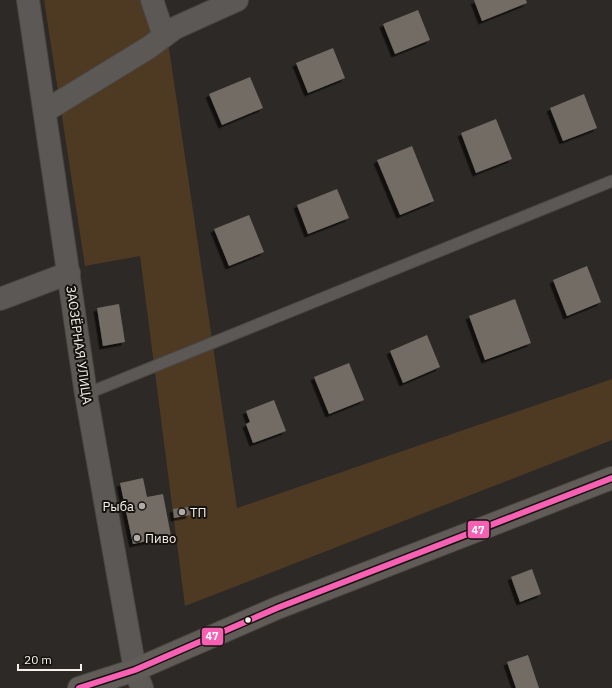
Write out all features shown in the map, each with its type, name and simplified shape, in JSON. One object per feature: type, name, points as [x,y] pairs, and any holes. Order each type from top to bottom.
[{"type":"street","name":"ЗАОЗЁРНАЯ УЛИЦА","points":[[28,0],[86,394],[139,679]]},
{"type":"street","points":[[152,0],[164,36]]},
{"type":"street","points":[[45,111],[148,48],[175,28],[236,0]]},
{"type":"street","points":[[0,299],[69,273]]},
{"type":"street","points":[[79,688],[139,679],[278,608],[612,478]]},
{"type":"lane","points":[[86,394],[612,182]]},
{"type":"shaded area","points":[[44,0],[158,0],[166,28],[237,508],[612,379],[612,440],[185,606],[140,256],[85,266]]},
{"type":"building","points":[[474,0],[526,0],[527,3],[482,21]]},
{"type":"building","points":[[418,10],[430,40],[395,54],[383,24]]},
{"type":"building","points":[[333,48],[345,78],[308,93],[296,63]]},
{"type":"building","points":[[250,77],[263,108],[222,125],[209,94]]},
{"type":"building","points":[[584,94],[597,128],[563,141],[550,108]]},
{"type":"building","points":[[496,119],[512,159],[476,173],[461,133]]},
{"type":"building","points":[[412,146],[434,201],[400,215],[377,160]]},
{"type":"building","points":[[337,189],[349,218],[308,234],[297,205]]},
{"type":"building","points":[[249,215],[264,252],[229,266],[214,229]]},
{"type":"building","points":[[587,266],[601,302],[567,316],[553,280]]},
{"type":"building","points":[[515,299],[531,343],[485,360],[469,316]]},
{"type":"building","points":[[119,304],[125,342],[103,346],[97,308]]},
{"type":"building","points":[[427,335],[440,367],[403,383],[390,351]]},
{"type":"building","points":[[349,363],[364,400],[329,414],[314,377]]},
{"type":"building","points":[[274,400],[286,431],[253,443],[246,424],[250,422],[246,411]]},
{"type":"building","points":[[143,478],[147,497],[163,494],[171,536],[133,544],[120,483]]},
{"type":"building","name":"ТП","points":[[189,507],[190,515],[174,518],[173,509]]},
{"type":"building","points":[[532,569],[541,594],[520,602],[511,577]]},
{"type":"building","points":[[528,655],[539,688],[516,688],[507,662]]},
{"type":"transit line","name":"47","points":[[79,688],[135,670],[277,608],[612,478]]},
{"type":"place","name":"Рыба","points":[[142,506]]},
{"type":"place","name":"ТП","points":[[182,512]]},
{"type":"place","name":"Пиво","points":[[137,538]]}]
